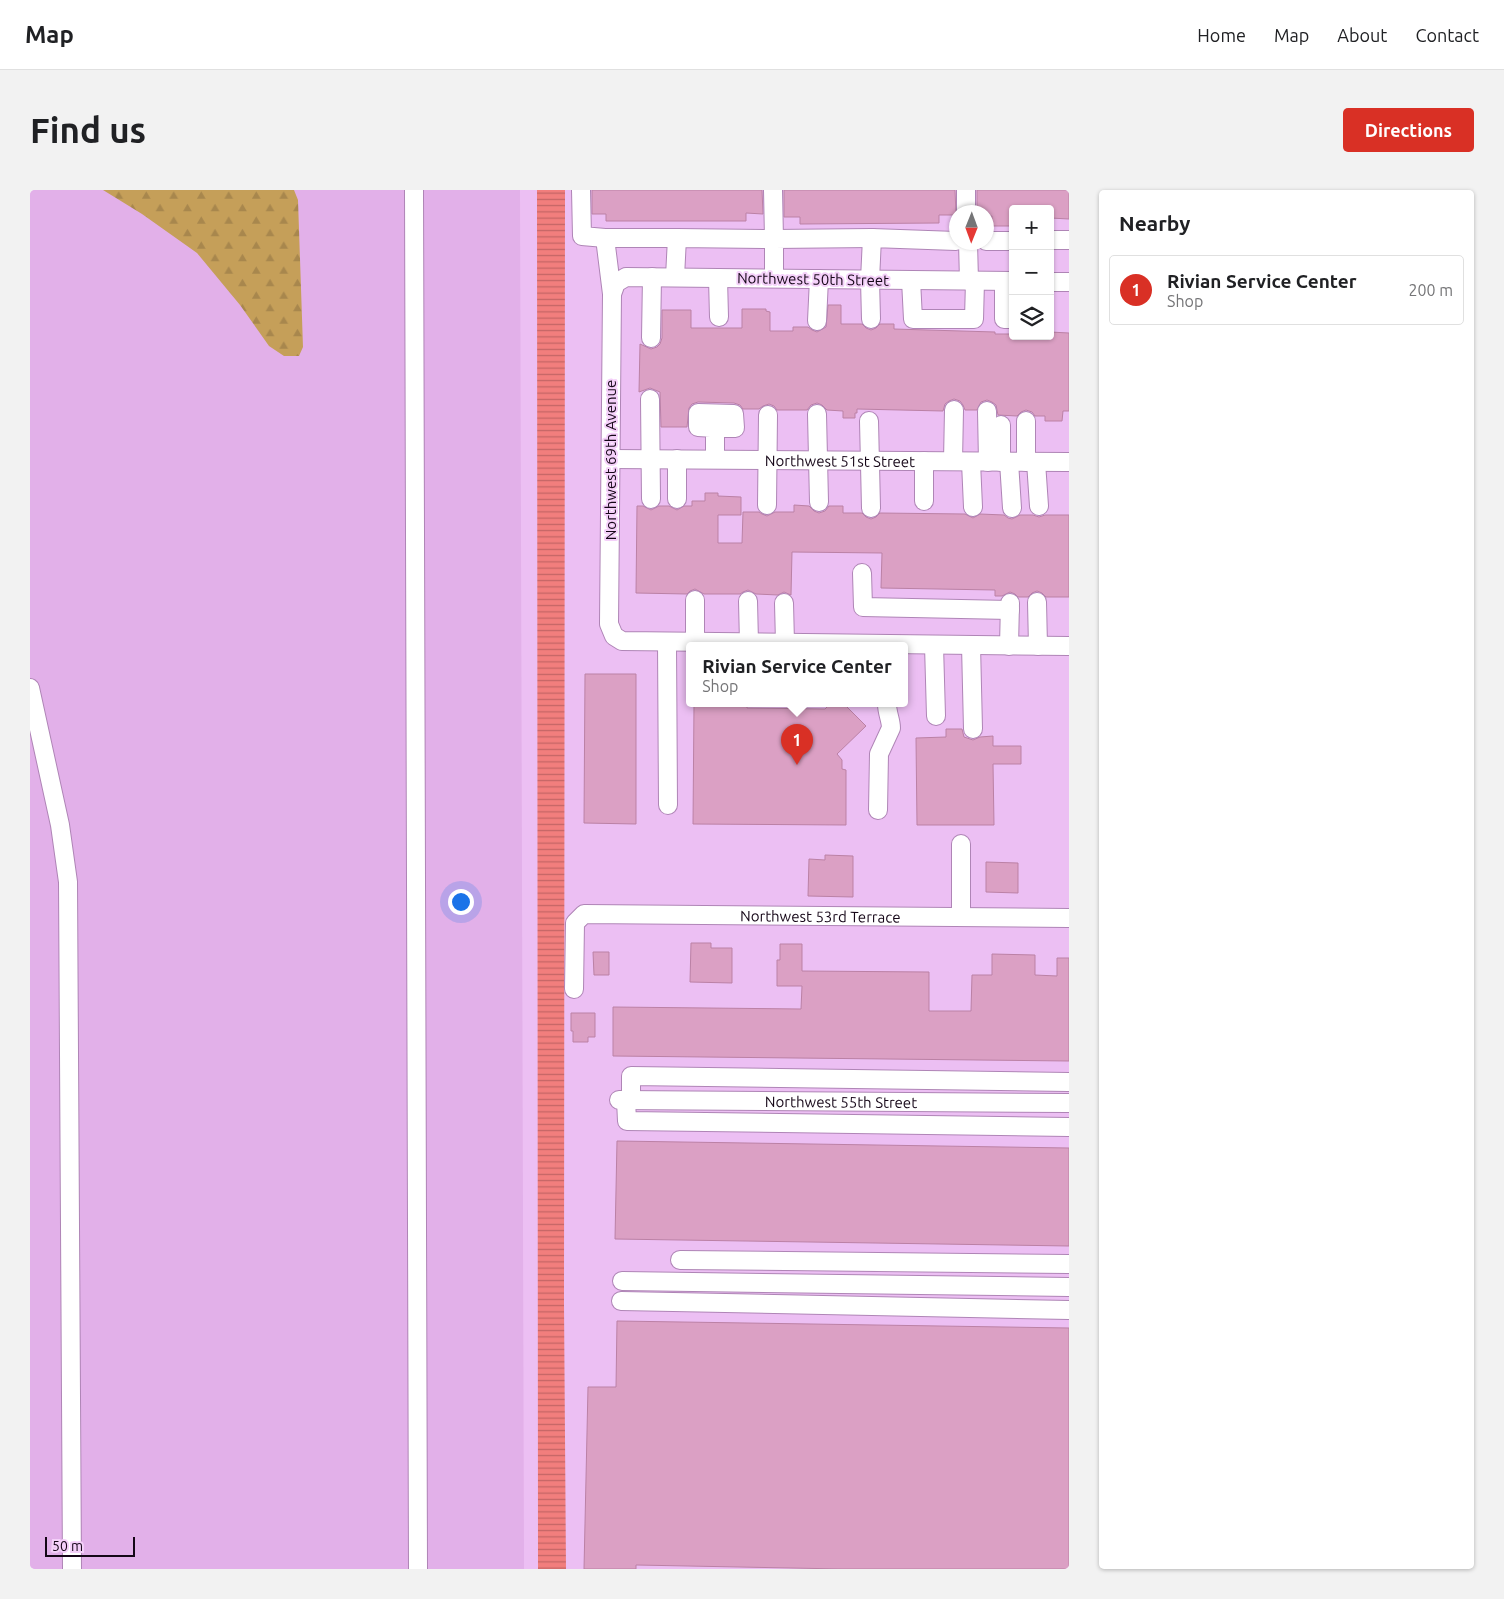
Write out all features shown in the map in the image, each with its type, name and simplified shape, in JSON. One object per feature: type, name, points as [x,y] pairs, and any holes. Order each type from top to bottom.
[{"type":"street","points":[[414,190],[418,1569]]},
{"type":"street","points":[[581,190],[582,236],[605,238],[872,238],[949,241]]},
{"type":"street","points":[[773,190],[774,278]]},
{"type":"street","points":[[966,190],[966,205]]},
{"type":"street","name":"Northwest 69th Avenue","points":[[605,238],[614,289],[609,624],[614,636],[622,641],[667,642]]},
{"type":"street","points":[[675,277],[676,238]]},
{"type":"street","points":[[871,320],[872,238]]},
{"type":"street","points":[[1054,240],[1069,240]]},
{"type":"street","points":[[994,241],[1009,241]]},
{"type":"street","points":[[911,280],[913,319],[974,320],[969,250]]},
{"type":"street","name":"Northwest 50th Street","points":[[614,289],[626,277],[1008,281]]},
{"type":"street","points":[[651,338],[652,277]]},
{"type":"street","points":[[718,278],[718,317]]},
{"type":"street","points":[[818,321],[819,279]]},
{"type":"street","points":[[1008,281],[1004,319],[1009,319]]},
{"type":"street","points":[[1054,282],[1069,282]]},
{"type":"street","points":[[650,399],[651,499]]},
{"type":"street","points":[[954,410],[1012,508]]},
{"type":"street","points":[[973,507],[984,462],[987,412]]},
{"type":"street","points":[[818,414],[819,502]]},
{"type":"street","points":[[767,505],[768,415]]},
{"type":"street","points":[[869,421],[871,508]]},
{"type":"street","points":[[1026,421],[1039,506]]},
{"type":"street","points":[[984,462],[1001,425]]},
{"type":"street","points":[[715,428],[715,459]]},
{"type":"street","name":"Northwest 51st Street","points":[[611,459],[1069,462]]},
{"type":"street","points":[[677,459],[677,500]]},
{"type":"street","points":[[924,461],[924,501]]},
{"type":"street","points":[[862,573],[863,606],[1010,607],[1009,646]]},
{"type":"street","points":[[668,805],[667,642],[695,642],[695,600]]},
{"type":"street","points":[[748,601],[749,642]]},
{"type":"street","points":[[1037,602],[1038,646]]},
{"type":"street","points":[[784,603],[785,642]]},
{"type":"street","points":[[908,645],[1069,646]]},
{"type":"street","points":[[934,645],[936,716]]},
{"type":"street","points":[[971,645],[973,729]]},
{"type":"street","points":[[30,688],[60,824],[68,882],[72,1569]]},
{"type":"street","points":[[878,810],[879,754],[891,728],[887,707]]},
{"type":"street","points":[[961,844],[961,917]]},
{"type":"street","name":"Northwest 53rd Terrace","points":[[574,989],[575,923],[584,914],[1069,918]]},
{"type":"street","points":[[1069,1082],[631,1076],[623,1100],[627,1121],[1069,1127]]},
{"type":"street","name":"Northwest 55th Street","points":[[623,1100],[1069,1103]]},
{"type":"street","points":[[680,1260],[1069,1264]]},
{"type":"street","points":[[622,1282],[1069,1287]]},
{"type":"street","points":[[621,1302],[1069,1310]]},
{"type":"shaded area","points":[[30,190],[520,190],[524,1569],[30,1569]]},
{"type":"shaded area","points":[[537,190],[565,190],[564,1304],[566,1569],[538,1569]]},
{"type":"green space","points":[[103,190],[294,190],[298,200],[303,347],[299,356],[284,356],[269,346],[240,305],[197,253],[142,214]]},
{"type":"building","points":[[592,190],[762,190],[763,214],[746,213],[746,221],[606,221],[606,214],[592,214]]},
{"type":"building","points":[[784,190],[955,190],[956,205],[949,205],[949,215],[939,215],[939,223],[800,224],[800,217],[784,217]]},
{"type":"building","points":[[977,190],[1069,190],[1069,219],[1054,218],[1054,205],[1009,205],[1009,226],[994,226],[994,205],[977,205]]},
{"type":"building","points":[[828,305],[841,305],[841,324],[862,324],[871,330],[880,324],[894,324],[894,329],[995,332],[995,334],[1009,334],[1009,340],[1054,340],[1054,332],[1069,333],[1069,411],[1063,411],[1062,421],[1045,421],[1045,416],[1035,416],[1032,412],[1026,410],[1017,416],[998,415],[996,405],[987,400],[981,402],[977,410],[965,410],[960,401],[954,399],[945,404],[943,411],[857,409],[855,418],[843,418],[843,411],[827,410],[817,403],[811,405],[807,410],[777,410],[769,404],[759,409],[743,409],[740,405],[734,403],[698,402],[692,404],[689,408],[687,427],[661,427],[660,392],[650,388],[639,392],[640,344],[651,349],[660,344],[662,338],[662,310],[691,310],[691,328],[742,328],[742,309],[766,309],[766,311],[770,312],[770,331],[793,331],[793,327],[808,327],[817,332],[826,327]]},
{"type":"building","points":[[705,493],[718,493],[718,496],[741,497],[741,515],[718,515],[718,543],[742,543],[743,512],[759,512],[767,516],[775,512],[794,512],[794,505],[809,506],[819,513],[825,511],[829,506],[843,506],[843,513],[862,513],[871,519],[880,513],[965,514],[973,518],[980,514],[1004,515],[1012,519],[1020,515],[1039,517],[1045,515],[1069,515],[1069,597],[1046,597],[1037,591],[1028,597],[1018,597],[1010,592],[1002,596],[995,596],[995,590],[881,588],[882,553],[792,552],[791,595],[784,592],[778,595],[756,594],[748,590],[740,594],[704,594],[695,589],[687,594],[636,593],[637,506],[643,506],[651,510],[659,506],[669,506],[677,510],[684,506],[692,506],[692,501],[705,501]]},
{"type":"building","points":[[585,674],[636,674],[636,824],[584,823]]},
{"type":"building","points":[[694,707],[825,709],[827,707],[847,707],[866,726],[837,754],[842,760],[842,769],[846,770],[846,825],[693,824]]},
{"type":"building","points":[[946,729],[962,729],[964,737],[973,740],[980,737],[993,736],[993,746],[1021,746],[1021,764],[993,764],[994,825],[917,825],[916,738],[946,737]]},
{"type":"building","points":[[825,855],[853,856],[853,897],[808,896],[809,859],[825,860]]},
{"type":"building","points":[[986,862],[1018,863],[1018,893],[986,892]]},
{"type":"building","points":[[691,943],[711,943],[711,948],[732,948],[732,983],[690,982]]},
{"type":"building","points":[[780,944],[802,944],[802,971],[929,972],[929,1011],[971,1011],[972,975],[992,975],[992,954],[1035,955],[1035,975],[1057,976],[1057,958],[1069,958],[1069,1061],[613,1056],[613,1007],[801,1009],[802,986],[777,986],[777,960],[780,960]]},
{"type":"building","points":[[593,952],[609,952],[609,975],[594,975]]},
{"type":"building","points":[[571,1013],[595,1013],[595,1037],[588,1037],[588,1042],[573,1042]]},
{"type":"building","points":[[617,1141],[1069,1148],[1069,1246],[615,1239]]},
{"type":"building","points":[[617,1321],[1069,1328],[1069,1569],[842,1569],[636,1565],[636,1569],[584,1569],[588,1387],[616,1387]]},
{"type":"place","name":"Rivian Service Center","points":[[797,765]]}]
